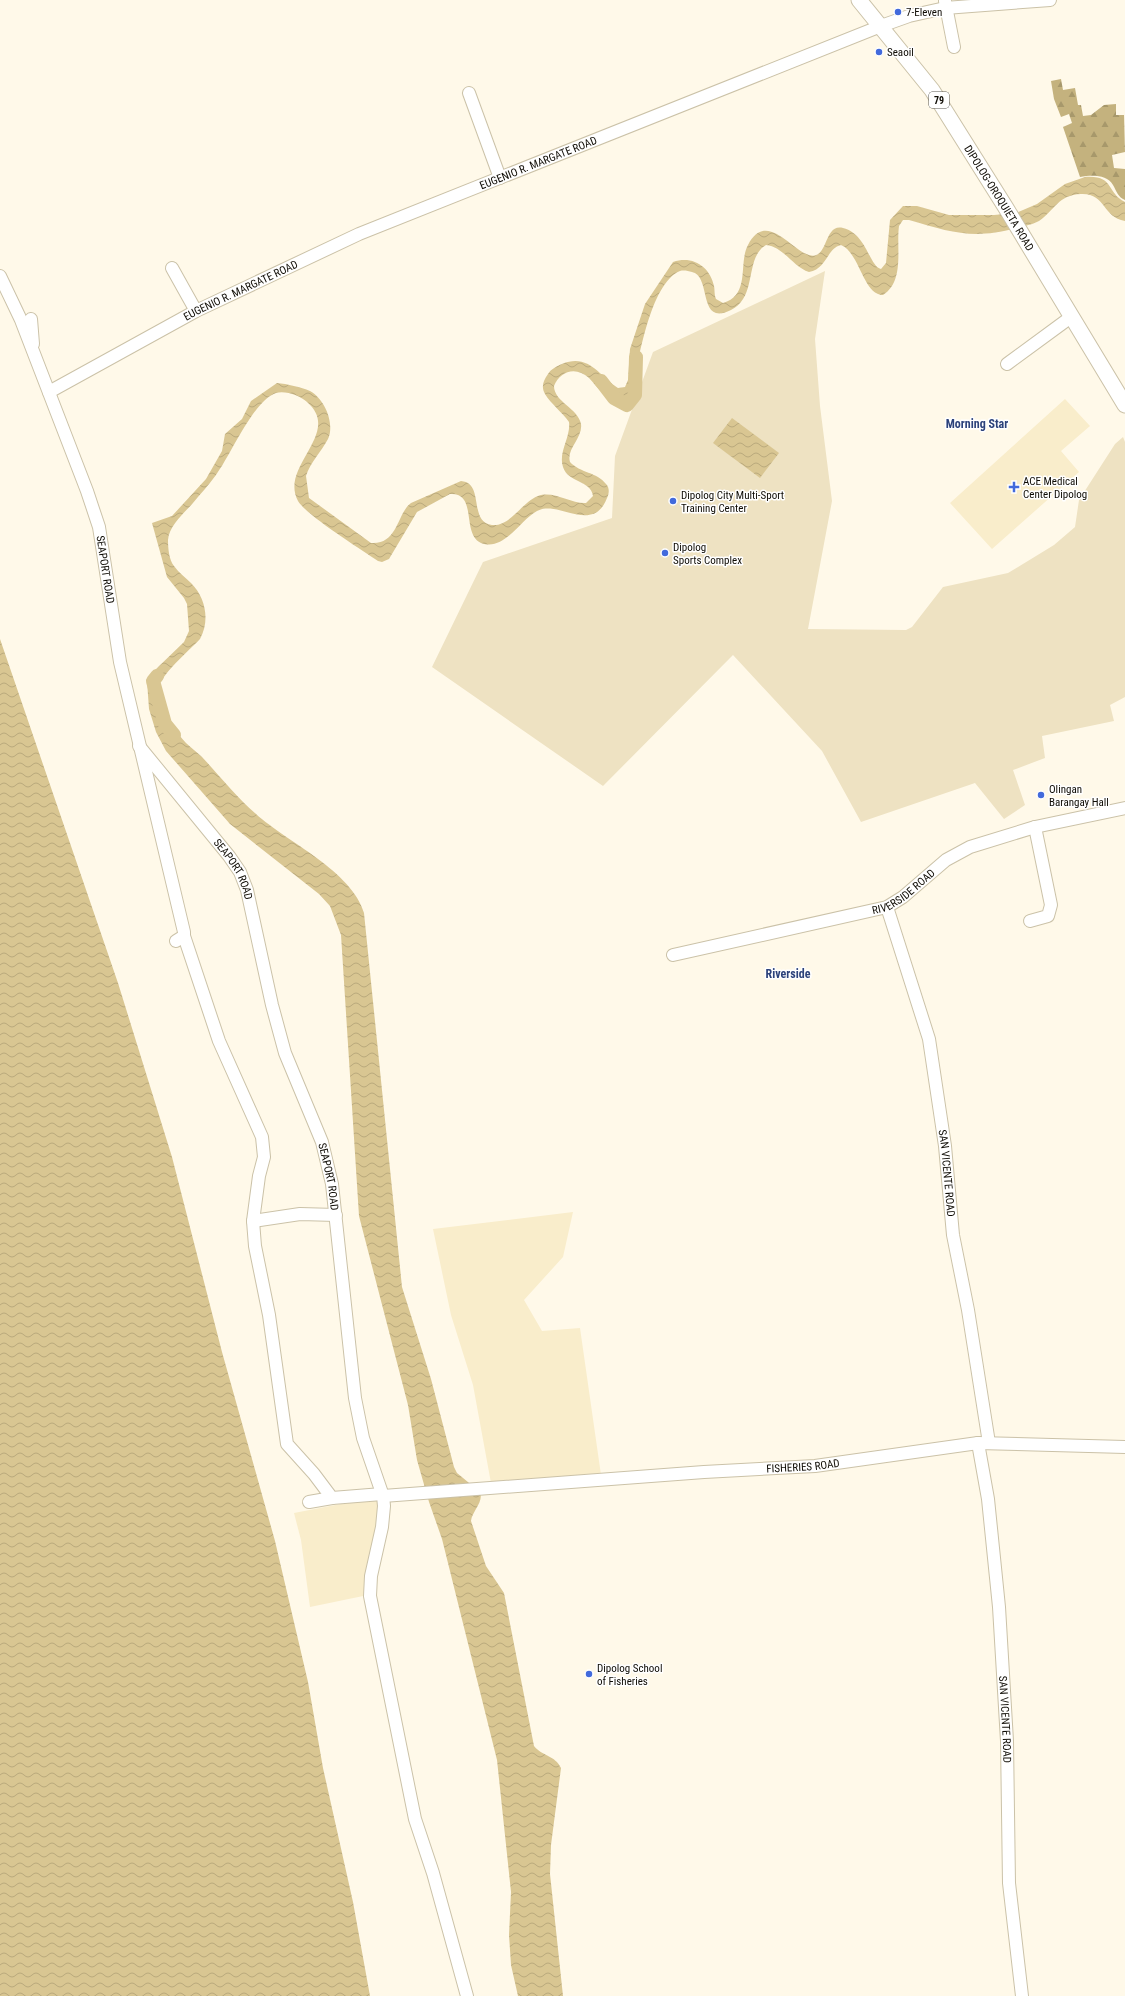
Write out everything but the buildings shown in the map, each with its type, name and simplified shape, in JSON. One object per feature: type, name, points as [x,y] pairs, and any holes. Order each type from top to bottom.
[{"type":"main road","name":"DIPOLOG-OROQUIETA ROAD","points":[[859,0],[932,90],[1006,208],[1019,232],[1125,405]]},
{"type":"street","name":"EUGENIO R. MARGATE ROAD","points":[[49,392],[196,311],[359,234],[881,26],[945,4],[1050,0]]},
{"type":"street","points":[[945,4],[954,47]]},
{"type":"street","points":[[469,93],[500,178]]},
{"type":"street","points":[[172,268],[196,311]]},
{"type":"street","name":"SEAPORT ROAD","points":[[0,276],[10,296],[49,392],[87,491],[99,527],[120,662],[139,746],[229,856],[240,872],[247,890],[272,1005],[285,1053],[322,1142],[332,1184],[336,1215],[355,1398],[364,1438],[382,1495],[384,1515],[371,1576],[370,1596],[413,1812],[433,1873],[467,1996]]},
{"type":"street","points":[[1007,364],[1071,317]]},
{"type":"street","points":[[32,319],[34,356]]},
{"type":"street","points":[[139,746],[182,921],[180,939],[219,1041],[262,1137],[264,1158],[259,1176],[253,1221],[255,1246],[269,1315],[287,1444],[314,1474],[332,1498]]},
{"type":"street","name":"RIVERSIDE ROAD","points":[[673,955],[887,907],[903,897],[935,867],[952,856],[970,848],[1035,827],[1125,808]]},
{"type":"street","points":[[1030,921],[1048,916],[1051,905],[1035,827]]},
{"type":"street","name":"SAN VICENTE ROAD","points":[[887,907],[929,1039],[945,1146],[953,1235],[968,1310],[999,1607],[1007,1742],[1009,1883],[1022,1996]]},
{"type":"street","points":[[253,1221],[300,1214],[336,1215]]},
{"type":"street","name":"FISHERIES ROAD","points":[[309,1502],[332,1498],[405,1495],[480,1488],[704,1472],[816,1466],[983,1443],[1125,1447]]},
{"type":"shaded area","name":"Dipolog Sports Complex","points":[[825,271],[815,339],[820,406],[832,501],[808,629],[906,630],[912,627],[943,587],[1008,573],[1054,545],[1075,527],[1079,500],[1115,444],[1123,437],[1125,442],[1125,697],[1110,705],[1114,721],[1042,736],[1045,758],[1013,770],[1025,805],[1004,819],[975,783],[861,822],[822,751],[733,655],[603,786],[432,667],[483,562],[612,518],[615,456],[653,352]]},
{"type":"shaded area","name":"ACE Medical Center Dipolog","points":[[1065,399],[1090,426],[1061,451],[1079,472],[992,549],[950,503]]},
{"type":"shaded area","points":[[573,1212],[563,1257],[524,1300],[542,1331],[580,1328],[601,1475],[491,1483],[473,1385],[451,1315],[433,1229]]},
{"type":"shaded area","points":[[382,1496],[368,1595],[310,1607],[301,1540],[294,1513]]},
{"type":"green space","points":[[1061,79],[1063,90],[1075,88],[1078,105],[1081,105],[1083,116],[1091,115],[1104,105],[1116,104],[1116,115],[1124,115],[1125,152],[1112,155],[1114,168],[1125,169],[1125,200],[1119,196],[1113,185],[1107,179],[1098,176],[1080,177],[1063,127],[1072,123],[1069,114],[1061,117],[1054,99],[1051,81]]},
{"type":"water","points":[[1085,177],[1095,177],[1106,182],[1115,194],[1125,202],[1125,221],[1112,215],[1095,197],[1081,194],[1073,195],[1062,200],[1039,221],[1001,232],[987,234],[962,233],[909,220],[903,220],[899,226],[897,273],[890,289],[883,295],[876,293],[871,288],[853,256],[841,245],[833,250],[820,267],[809,272],[798,266],[778,249],[766,245],[759,251],[755,259],[745,296],[739,304],[731,310],[720,313],[713,312],[709,307],[702,282],[698,275],[692,272],[680,271],[670,278],[653,307],[642,344],[632,391],[626,397],[616,397],[603,392],[584,374],[574,371],[560,377],[554,386],[555,392],[576,414],[581,424],[580,434],[570,453],[570,462],[574,466],[598,477],[609,489],[607,498],[601,509],[593,514],[575,514],[555,509],[537,511],[504,539],[489,545],[481,543],[475,538],[472,531],[467,506],[464,500],[459,495],[450,494],[417,512],[389,559],[382,562],[378,561],[312,515],[298,501],[294,488],[296,475],[315,438],[318,426],[316,414],[307,402],[293,394],[280,392],[267,398],[259,406],[216,475],[178,520],[169,535],[168,547],[171,561],[176,569],[196,589],[203,603],[206,617],[200,639],[172,667],[160,684],[154,701],[156,710],[160,716],[173,726],[184,741],[202,757],[235,794],[256,814],[333,871],[357,898],[364,913],[402,1287],[431,1379],[454,1467],[457,1473],[480,1492],[481,1496],[479,1503],[471,1521],[486,1566],[504,1593],[534,1746],[537,1750],[556,1761],[561,1768],[551,1845],[550,1874],[563,1996],[518,1996],[511,1965],[509,1935],[511,1892],[497,1760],[442,1539],[429,1502],[417,1460],[408,1405],[359,1216],[341,935],[330,906],[319,894],[230,824],[166,751],[156,732],[149,709],[147,681],[155,670],[184,642],[189,631],[187,604],[167,577],[152,523],[172,516],[206,479],[222,451],[225,434],[242,419],[251,401],[277,383],[310,391],[320,400],[329,419],[330,433],[328,439],[306,476],[309,498],[371,543],[380,542],[387,539],[392,534],[406,508],[411,503],[461,481],[468,483],[473,488],[480,517],[485,522],[492,525],[498,525],[505,522],[532,499],[538,496],[550,495],[580,503],[586,503],[593,496],[591,491],[584,484],[570,476],[563,467],[562,456],[568,433],[569,422],[545,394],[543,389],[544,382],[552,369],[571,361],[579,361],[593,367],[618,388],[625,387],[628,380],[630,349],[645,304],[673,262],[687,260],[700,264],[705,268],[712,279],[716,299],[723,303],[732,299],[741,286],[745,252],[755,235],[763,231],[770,231],[802,252],[809,255],[815,255],[820,253],[832,231],[837,228],[843,228],[851,231],[857,237],[873,262],[881,269],[886,263],[890,220],[903,206],[917,206],[949,215],[994,215],[1016,213],[1037,204],[1065,184]]},
{"type":"water","points":[[732,418],[779,453],[760,478],[713,443]]},
{"type":"water","points":[[0,639],[118,983],[172,1157],[222,1352],[275,1541],[308,1682],[323,1768],[353,1902],[370,1996],[0,1996]]},
{"type":"waterway","points":[[601,381],[614,398],[627,405],[635,395],[636,357]]},
{"type":"waterway","points":[[157,676],[153,681],[165,724],[174,735]]},
{"type":"place","name":"7-Eleven","points":[[898,12]]},
{"type":"place","name":"Seaoil","points":[[879,52]]},
{"type":"place","name":"ACE Medical Center Dipolog","points":[[1014,487]]},
{"type":"place","name":"Dipolog City Multi-Sport Training Center","points":[[673,501]]},
{"type":"place","name":"Dipolog Sports Complex","points":[[665,553]]},
{"type":"place","name":"Olingan Barangay Hall","points":[[1041,795]]},
{"type":"place","name":"Dipolog School of Fisheries","points":[[589,1674]]},
{"type":"district","name":"Morning Star","points":[[977,424]]},
{"type":"district","name":"Riverside","points":[[788,974]]}]
